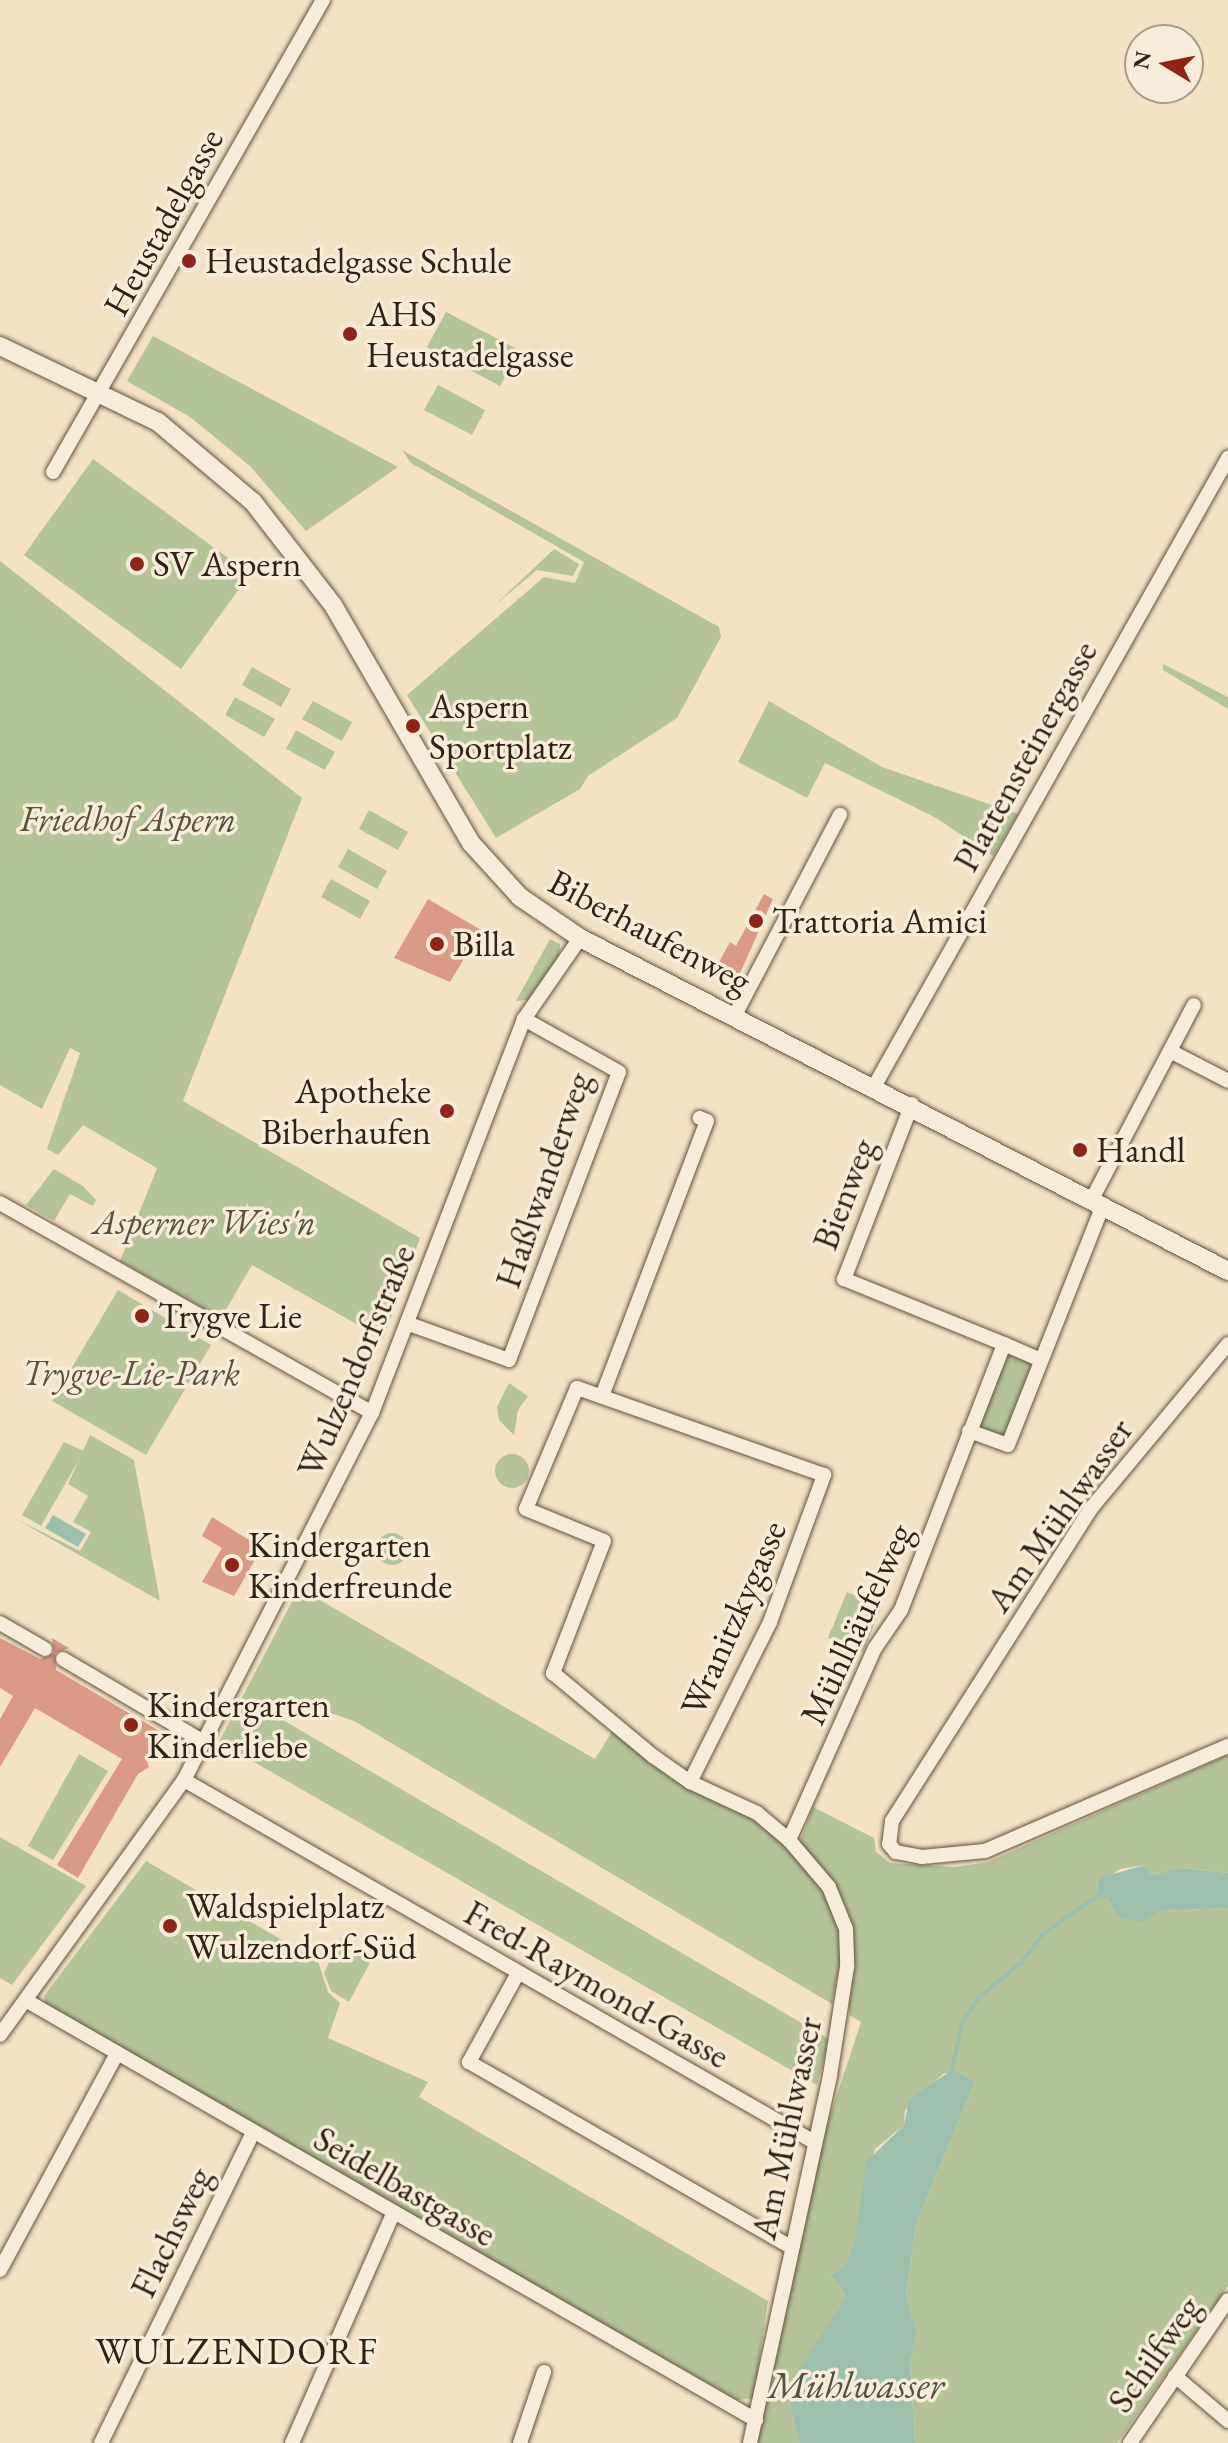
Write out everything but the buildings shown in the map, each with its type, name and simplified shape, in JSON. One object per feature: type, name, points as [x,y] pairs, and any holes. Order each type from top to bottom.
[{"type":"main road","name":"Biberhaufenweg","points":[[0,346],[100,392],[211,460],[292,545],[471,843],[520,897],[580,938],[736,1013],[1228,1271]]},
{"type":"street","name":"Heustadelgasse","points":[[53,472],[323,0]]},
{"type":"street","name":"Plattensteinergasse","points":[[875,1085],[1228,458]]},
{"type":"street","points":[[736,1013],[840,815]]},
{"type":"street","name":"Wulzendorfstraße","points":[[0,2035],[184,1780],[372,1413],[409,1324],[524,1019],[580,938]]},
{"type":"street","points":[[969,1431],[1008,1445],[1098,1202],[1194,1005]]},
{"type":"street","name":"Haßlwanderweg","points":[[409,1324],[509,1360],[619,1072],[524,1019]]},
{"type":"street","points":[[1170,1051],[1228,1081]]},
{"type":"street","name":"Bienweg","points":[[912,1104],[845,1281],[1004,1344]]},
{"type":"street","points":[[602,1396],[707,1121],[700,1118]]},
{"type":"street","points":[[0,1203],[372,1413]]},
{"type":"street","points":[[1004,1344],[1041,1360]]},
{"type":"street","name":"Mühlhäufelweg","points":[[789,1840],[875,1648],[901,1610],[1004,1344]]},
{"type":"street","name":"Am Mühlwasser","points":[[1228,1344],[1092,1507],[892,1821],[888,1838],[896,1852],[944,1857],[985,1851],[1228,1746]]},
{"type":"street","name":"Am Mühlwasser","points":[[602,1396],[580,1389],[571,1394],[526,1509],[604,1541],[553,1673],[690,1782],[757,1813],[789,1840],[829,1887],[846,1929],[842,1999],[750,2443]]},
{"type":"street","name":"Wranitzkygasse","points":[[602,1396],[824,1475],[770,1622],[690,1782]]},
{"type":"street","points":[[0,1623],[45,1649]]},
{"type":"street","points":[[63,1659],[204,1742]]},
{"type":"street","name":"Fred-Raymond-Gasse","points":[[184,1780],[814,2142]]},
{"type":"street","points":[[518,1973],[469,2062],[792,2248]]},
{"type":"street","name":"Seidelbastgasse","points":[[27,2001],[756,2420]]},
{"type":"street","points":[[0,2270],[117,2054]]},
{"type":"street","name":"Flachsweg","points":[[101,2443],[253,2133]]},
{"type":"street","points":[[292,2443],[393,2214]]},
{"type":"street","name":"Schilfweg","points":[[1130,2443],[1228,2300]]},
{"type":"street","points":[[520,2443],[544,2372]]},
{"type":"street","points":[[1175,2376],[1228,2421]]},
{"type":"green space","points":[[446,312],[519,350],[500,386],[427,347]]},
{"type":"green space","points":[[153,336],[398,467],[306,531],[250,466],[190,417],[127,381]]},
{"type":"green space","points":[[438,385],[485,410],[472,435],[424,410]]},
{"type":"green space","points":[[402,450],[719,627],[721,637],[677,718],[588,776],[580,789],[496,838],[407,695],[544,577],[575,583],[584,562],[411,463]]},
{"type":"green space","name":"SV Aspern","points":[[93,459],[250,574],[181,669],[24,555]]},
{"type":"green space","points":[[554,549],[579,564],[573,576],[537,570],[494,606]]},
{"type":"green space","points":[[0,561],[302,798],[183,1101],[420,1238],[383,1339],[252,1265],[221,1318],[120,1261],[157,1168],[83,1125],[58,1155],[47,1149],[80,1053],[70,1048],[42,1109],[0,1085]]},
{"type":"green space","points":[[1163,664],[1228,697],[1228,709],[1163,670]]},
{"type":"green space","points":[[252,667],[291,689],[281,707],[242,685]]},
{"type":"green space","points":[[235,697],[275,719],[264,737],[225,715]]},
{"type":"green space","points":[[313,701],[352,722],[342,741],[302,719]]},
{"type":"green space","points":[[769,701],[882,767],[1018,814],[993,856],[936,818],[825,763],[807,798],[738,762]]},
{"type":"green space","points":[[296,730],[335,752],[325,770],[286,749]]},
{"type":"green space","points":[[369,810],[408,832],[398,850],[359,829]]},
{"type":"green space","points":[[348,849],[387,871],[377,889],[338,867]]},
{"type":"green space","points":[[331,879],[370,901],[360,919],[321,897]]},
{"type":"green space","points":[[550,939],[560,944],[559,959],[528,1000],[516,1001]]},
{"type":"green space","points":[[54,1169],[83,1186],[96,1200],[93,1206],[70,1194],[54,1221],[26,1205]]},
{"type":"green space","name":"Trygve-Lie-Park","points":[[118,1290],[211,1345],[146,1455],[52,1401]]},
{"type":"green space","points":[[1013,1355],[1028,1360],[1032,1369],[1008,1432],[998,1437],[979,1425],[1003,1357]]},
{"type":"green space","points":[[509,1383],[528,1396],[518,1410],[514,1435],[499,1420],[497,1407]]},
{"type":"green space","points":[[90,1435],[134,1460],[160,1601],[16,1519],[80,1551],[91,1532],[73,1522],[88,1496],[68,1484]]},
{"type":"green space","points":[[64,1442],[84,1451],[41,1526],[22,1515]]},
{"type":"green space","points":[[512,1454],[524,1459],[529,1471],[524,1483],[512,1488],[500,1483],[495,1471],[500,1459]]},
{"type":"green space","points":[[392,1533],[403,1538],[408,1549],[403,1560],[392,1565],[381,1560],[376,1549],[381,1538]]},
{"type":"green space","points":[[299,1588],[595,1759],[613,1730],[673,1780],[747,1814],[775,1834],[810,1870],[838,1911],[843,1948],[832,2004],[354,1721],[293,1700],[276,1716],[829,2039],[817,2085],[219,1742]]},
{"type":"green space","points":[[847,1592],[882,1606],[863,1652],[828,1638]]},
{"type":"green space","points":[[79,1754],[108,1771],[53,1860],[28,1846]]},
{"type":"green space","points":[[1228,1755],[1228,1873],[1184,1868],[1151,1875],[1144,1865],[1120,1869],[1100,1883],[1098,1896],[1108,1899],[1117,1916],[1137,1920],[1159,1911],[1228,1908],[1228,2286],[1117,2443],[915,2443],[910,2362],[917,2333],[906,2298],[916,2224],[975,2081],[944,2073],[905,2110],[904,2125],[875,2149],[855,2239],[845,2266],[831,2275],[847,2296],[796,2375],[790,2409],[800,2443],[757,2443],[815,2161],[861,2022],[849,2015],[846,1907],[799,1844],[813,1807],[874,1838],[876,1852],[890,1863],[955,1867],[988,1862]]},
{"type":"green space","points":[[0,1837],[86,1886],[12,1985],[0,1978]]},
{"type":"green space","points":[[146,1861],[318,1961],[328,1992],[340,2003],[328,2038],[428,2082],[419,2097],[768,2301],[754,2398],[737,2400],[46,2006],[44,1996]]},
{"type":"green space","points":[[341,1938],[373,1957],[349,2002],[331,1991],[324,1973]]},
{"type":"water","points":[[53,1515],[86,1534],[78,1547],[45,1528]]},
{"type":"water","points":[[1145,1865],[1151,1875],[1183,1868],[1228,1873],[1228,1908],[1159,1911],[1140,1922],[1117,1916],[1108,1899],[1098,1896],[1099,1878]]},
{"type":"water","name":"Mühlwasser","points":[[952,2070],[975,2081],[916,2224],[906,2297],[917,2333],[910,2362],[915,2443],[800,2443],[790,2409],[796,2374],[847,2296],[831,2275],[845,2266],[855,2239],[866,2162],[904,2125],[909,2099]]},
{"type":"waterway","name":"Mühlwasser","points":[[951,2073],[963,2020],[979,1997],[1021,1963],[1042,1935],[1100,1894]]},
{"type":"place","name":"Heustadelgasse Schule","points":[[189,261]]},
{"type":"place","name":"AHS Heustadelgasse","points":[[350,334]]},
{"type":"place","name":"SV Aspern","points":[[137,564]]},
{"type":"place","name":"Aspern Sportplatz","points":[[413,726]]},
{"type":"place","name":"Trattoria Amici","points":[[756,921]]},
{"type":"place","name":"Billa","points":[[437,944]]},
{"type":"place","name":"Apotheke Biberhaufen","points":[[447,1111]]},
{"type":"place","name":"Handl","points":[[1080,1150]]},
{"type":"place","name":"Trygve Lie","points":[[142,1316]]},
{"type":"place","name":"Kindergarten Kinderfreunde","points":[[232,1565]]},
{"type":"place","name":"Kindergarten Kinderliebe","points":[[131,1725]]},
{"type":"place","name":"Waldspielplatz Wulzendorf-Süd","points":[[170,1926]]},
{"type":"district","name":"WULZENDORF","points":[[237,2351]]},
{"type":"park label","name":"Friedhof Aspern","points":[[128,819]]},
{"type":"park label","name":"Asperner Wies'n","points":[[204,1222]]}]
